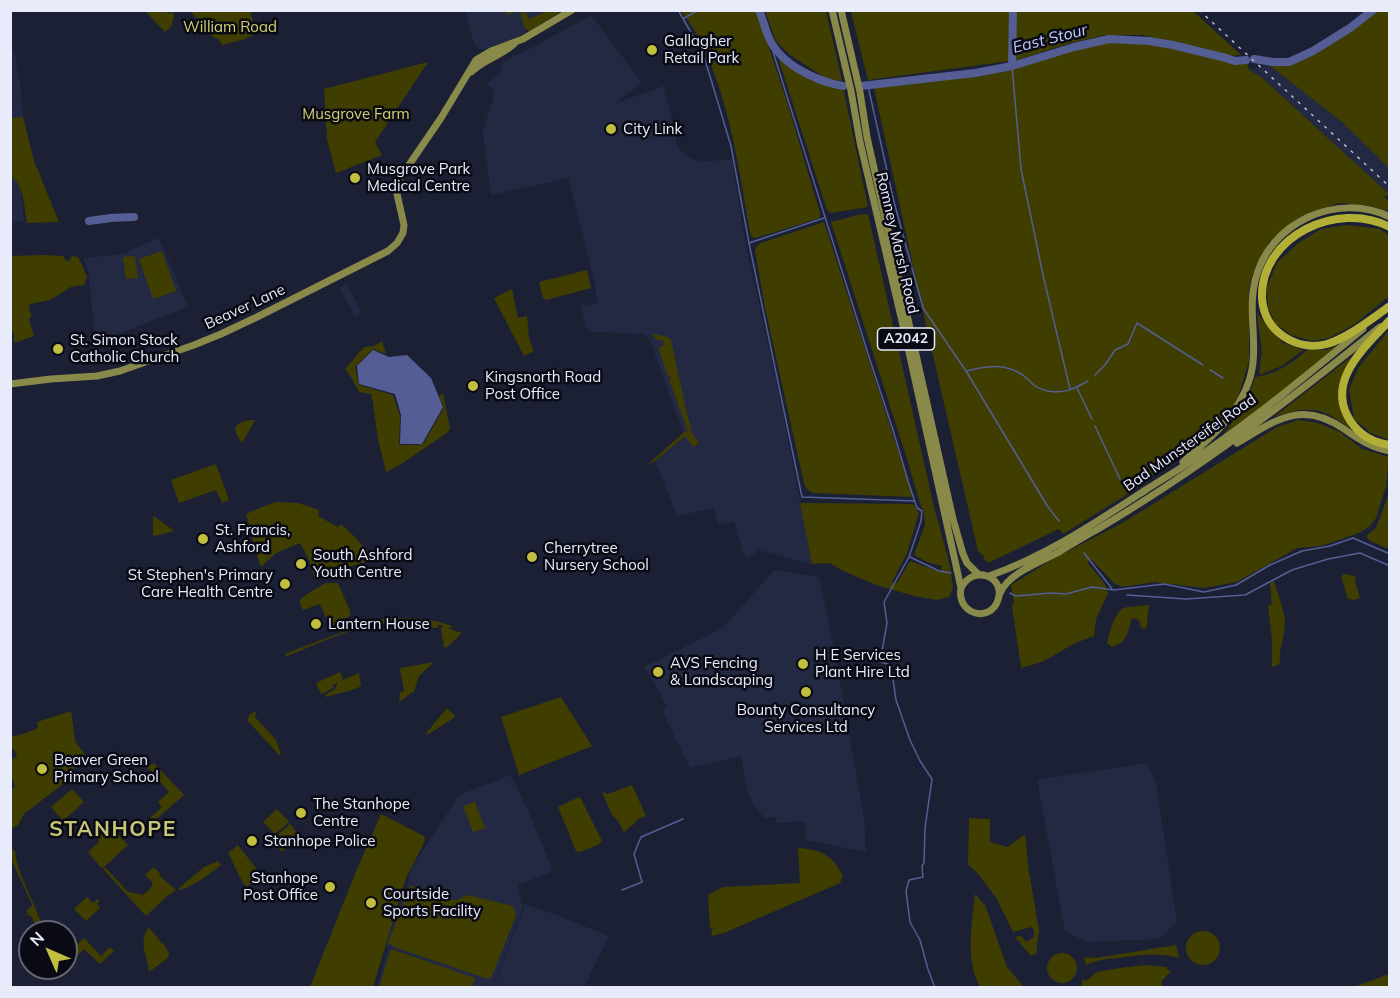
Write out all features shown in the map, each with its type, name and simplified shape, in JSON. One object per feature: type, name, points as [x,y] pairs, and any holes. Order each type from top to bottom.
[{"type":"highway","points":[[1389,227],[1366,218],[1342,218],[1323,221],[1308,228],[1286,242],[1272,257],[1266,270],[1262,289],[1264,313],[1272,327],[1299,344],[1317,346],[1329,343],[1347,335],[1389,306]]},
{"type":"highway","points":[[1389,319],[1351,364],[1344,380],[1343,391],[1343,404],[1347,416],[1356,429],[1368,438],[1389,445]]},
{"type":"main road","name":"Beaver Lane","points":[[10,384],[97,376],[120,371],[221,334],[383,254],[397,243],[403,233],[403,218],[397,194],[398,181],[469,73],[483,59],[508,50],[516,42],[572,10]]},
{"type":"main road","name":"Romney Marsh Road","points":[[831,10],[961,588]]},
{"type":"main road","name":"Romney Marsh Road","points":[[842,10],[867,137],[953,519],[967,563],[978,574]]},
{"type":"main road","points":[[1162,479],[1222,427],[1241,400],[1249,382],[1254,361],[1252,305],[1255,280],[1263,259],[1274,243],[1300,221],[1319,212],[1348,208],[1367,210],[1389,217]]},
{"type":"main road","name":"Bad Munstereifel Road","points":[[989,576],[1011,569],[1054,546],[1205,452],[1319,366],[1389,306]]},
{"type":"main road","name":"Bad Munstereifel Road","points":[[999,595],[1005,584],[1016,575],[1117,518],[1189,472],[1281,405],[1389,319]]},
{"type":"main road","points":[[1189,472],[1272,422],[1289,416],[1305,414],[1322,417],[1338,424],[1365,443],[1389,450]]},
{"type":"main road","points":[[978,574],[989,576],[997,584],[999,595],[997,604],[987,612],[970,611],[962,603],[961,588],[968,579],[978,574]]},
{"type":"shaded area","points":[[465,11],[555,11],[525,22],[525,33],[508,41],[479,49],[474,44]]},
{"type":"shaded area","points":[[591,15],[642,83],[614,104],[664,86],[678,148],[687,157],[700,161],[732,160],[746,246],[782,408],[812,564],[758,550],[746,560],[734,521],[718,525],[714,508],[677,516],[655,461],[685,436],[649,338],[642,334],[595,332],[585,327],[581,306],[597,303],[596,287],[568,178],[491,195],[483,131],[495,92],[487,83],[500,72],[502,62]]},
{"type":"shaded area","points":[[11,51],[14,51],[20,83],[23,117],[11,118]]},
{"type":"shaded area","points":[[1269,65],[1342,122],[1389,168],[1389,194],[1260,76],[1249,70]]},
{"type":"shaded area","points":[[11,176],[17,180],[21,192],[24,221],[11,223]]},
{"type":"shaded area","points":[[159,238],[188,307],[96,342],[88,270],[83,258],[116,255]]},
{"type":"shaded area","points":[[347,284],[362,313],[355,317],[340,288]]},
{"type":"shaded area","points":[[774,570],[819,577],[864,818],[866,852],[806,840],[805,821],[776,823],[775,817],[764,818],[747,791],[741,756],[690,768],[662,711],[667,707],[644,667],[723,628]]},
{"type":"shaded area","points":[[1146,763],[1156,782],[1177,923],[1158,939],[1087,942],[1065,931],[1037,780]]},
{"type":"shaded area","points":[[511,775],[553,871],[518,885],[523,906],[494,983],[525,904],[609,936],[584,987],[377,988],[388,948],[444,966],[385,946],[411,869],[459,795]]},
{"type":"green space","points":[[516,10],[525,11],[529,19],[548,11],[562,11],[529,31],[525,29],[520,11],[506,15]]},
{"type":"green space","points":[[866,10],[1193,11],[1241,55],[1230,56],[1143,35],[1105,35],[1017,60],[868,80],[851,12]]},
{"type":"green space","points":[[145,11],[166,11],[169,14],[172,11],[174,16],[171,27],[165,32]]},
{"type":"green space","name":"William Road","points":[[190,11],[250,11],[256,33],[245,39],[222,45],[219,39],[214,38]]},
{"type":"green space","points":[[681,11],[757,11],[788,105],[820,218],[756,238],[752,237],[732,136],[719,88],[699,38]]},
{"type":"green space","points":[[765,11],[826,11],[842,81],[825,78],[789,54],[776,41]]},
{"type":"green space","points":[[1378,11],[1389,11],[1389,168],[1342,122],[1269,65],[1299,62]]},
{"type":"green space","points":[[1115,40],[1141,42],[1189,51],[1229,62],[1249,63],[1249,70],[1260,76],[1389,194],[1389,196],[1383,196],[1389,201],[1389,211],[1365,205],[1338,203],[1297,219],[1270,241],[1255,267],[1249,288],[1249,361],[1237,401],[1207,435],[1131,492],[1063,534],[1059,529],[988,563],[978,551],[874,88],[1024,66],[1089,45]]},
{"type":"green space","points":[[776,51],[806,75],[842,88],[868,207],[831,213],[827,210]]},
{"type":"green space","name":"Musgrove Farm","points":[[428,62],[375,142],[382,155],[336,173],[327,139],[324,89]]},
{"type":"green space","points":[[23,117],[34,161],[59,222],[27,223],[19,185],[11,176],[11,118]]},
{"type":"green space","points":[[868,214],[934,507],[950,566],[953,588],[949,597],[937,600],[876,585],[830,563],[812,564],[800,503],[913,504],[919,513],[907,553],[892,582],[897,583],[910,561],[940,572],[942,566],[914,555],[925,525],[924,513],[831,222]]},
{"type":"green space","points":[[824,222],[913,497],[813,493],[804,483],[765,308],[755,250],[761,243]]},
{"type":"green space","points":[[1347,225],[1380,229],[1389,235],[1389,296],[1355,324],[1329,338],[1312,341],[1291,335],[1276,324],[1268,308],[1267,287],[1277,263],[1297,244],[1321,229]]},
{"type":"green space","points":[[162,251],[176,291],[153,299],[139,259]]},
{"type":"green space","points":[[11,256],[63,256],[66,261],[69,261],[72,256],[78,257],[87,277],[84,285],[71,287],[50,300],[30,304],[29,311],[32,315],[29,319],[34,336],[14,343],[14,333],[10,332]]},
{"type":"green space","points":[[135,256],[138,278],[126,279],[123,257]]},
{"type":"green space","points":[[587,270],[591,288],[546,300],[543,298],[539,282]]},
{"type":"green space","points":[[512,289],[518,318],[527,316],[529,339],[534,351],[524,356],[494,298]]},
{"type":"green space","points":[[1257,313],[1283,343],[1303,350],[1282,366],[1259,375],[1262,351]]},
{"type":"green space","points":[[1389,330],[1389,440],[1371,433],[1354,419],[1349,389],[1359,367]]},
{"type":"green space","points":[[654,334],[668,337],[671,340],[692,430],[685,429],[686,426],[669,380],[671,378],[667,374],[659,350],[664,345],[663,340],[657,340]]},
{"type":"green space","points":[[382,341],[386,354],[373,349],[355,367],[359,385],[393,395],[400,416],[399,445],[424,443],[444,407],[439,396],[443,393],[450,428],[448,432],[403,463],[386,472],[371,394],[359,392],[345,369],[364,347],[374,346]]},
{"type":"green space","points":[[1340,344],[1296,381],[1223,435],[1242,408],[1255,377],[1283,368],[1307,350],[1326,350]]},
{"type":"green space","points":[[1351,357],[1342,377],[1339,393],[1341,409],[1350,429],[1331,416],[1314,410],[1296,411],[1274,417]]},
{"type":"green space","points":[[249,420],[255,420],[242,443],[235,428]]},
{"type":"green space","points":[[1298,420],[1318,423],[1340,432],[1362,449],[1389,457],[1386,486],[1376,518],[1369,527],[1321,546],[1297,548],[1237,582],[1204,588],[1155,582],[1122,587],[1114,583],[1092,560],[1087,562],[1105,584],[1108,593],[1096,619],[1094,636],[1075,643],[1044,661],[1021,668],[1011,585],[1053,559],[1124,522],[1277,427]]},
{"type":"green space","points":[[690,430],[699,443],[693,447],[685,436],[646,466],[684,432]]},
{"type":"green space","points":[[216,464],[229,500],[222,503],[216,490],[179,503],[171,480]]},
{"type":"green space","points":[[1389,493],[1389,549],[1370,541],[1366,536],[1376,528]]},
{"type":"green space","points":[[276,502],[298,503],[319,510],[318,516],[338,527],[341,524],[357,539],[371,559],[315,580],[309,560],[300,543],[276,553],[261,567],[246,514]]},
{"type":"green space","points":[[154,516],[174,531],[153,535]]},
{"type":"green space","points":[[1342,575],[1356,577],[1360,598],[1348,599],[1342,579]]},
{"type":"green space","points":[[1274,581],[1285,622],[1280,664],[1272,667],[1268,606],[1272,604],[1270,583]]},
{"type":"green space","points":[[326,583],[338,583],[350,611],[350,616],[330,627],[320,604],[303,610],[299,601]]},
{"type":"green space","points":[[1149,605],[1146,629],[1141,628],[1139,620],[1132,618],[1122,642],[1112,647],[1107,643],[1113,623],[1121,610],[1127,607]]},
{"type":"green space","points":[[399,618],[439,622],[452,626],[448,628],[461,634],[446,648],[442,625],[438,625],[438,628],[423,627],[422,624],[375,624],[380,620]]},
{"type":"green space","points":[[366,623],[371,625],[341,634],[285,657],[287,653]]},
{"type":"green space","points":[[434,662],[419,676],[414,691],[399,702],[400,692],[404,691],[400,668]]},
{"type":"green space","points":[[340,672],[343,679],[333,685],[333,688],[321,694],[316,683]]},
{"type":"green space","points":[[359,673],[361,686],[326,697],[325,695],[335,689],[338,682]]},
{"type":"green space","points":[[561,697],[592,746],[519,775],[501,717]]},
{"type":"green space","points":[[447,708],[455,716],[454,718],[427,735],[427,732]]},
{"type":"green space","name":"Beaver Green Primary School","points":[[71,711],[75,741],[85,755],[63,784],[24,814],[18,825],[11,829],[11,789],[15,787],[11,777],[11,756],[12,759],[17,757],[14,749],[11,749],[11,737],[38,728],[37,722]]},
{"type":"green space","points":[[256,711],[255,717],[276,740],[281,754],[279,755],[247,720],[250,714]]},
{"type":"green space","points":[[154,763],[184,795],[152,823],[149,819],[162,807],[158,802],[169,792],[146,767]]},
{"type":"green space","points":[[632,785],[646,816],[638,819],[624,833],[619,822],[612,815],[602,792],[608,794]]},
{"type":"green space","points":[[72,789],[84,802],[63,821],[51,807]]},
{"type":"green space","points":[[579,797],[602,841],[598,845],[579,852],[576,851],[558,807]]},
{"type":"green space","points":[[475,802],[485,828],[473,832],[463,806]]},
{"type":"green space","points":[[277,809],[289,822],[275,834],[263,822]]},
{"type":"green space","name":"Courtside Sports Facility","points":[[381,814],[424,836],[425,841],[406,878],[373,987],[310,987],[355,874]]},
{"type":"green space","points":[[969,818],[990,819],[990,842],[1008,847],[1025,834],[1039,930],[1036,954],[1031,956],[1015,937],[1021,936],[1026,942],[1034,937],[1034,930],[1031,927],[1013,932],[997,899],[968,864]]},
{"type":"green space","points":[[290,824],[297,833],[289,840],[292,843],[282,852],[273,839]]},
{"type":"green space","points":[[109,825],[128,845],[102,869],[88,852],[99,842],[97,835]]},
{"type":"green space","points":[[238,845],[262,876],[246,887],[228,853]]},
{"type":"green space","points":[[11,848],[15,851],[20,871],[40,920],[33,920],[28,915],[27,910],[32,904],[11,859]]},
{"type":"green space","points":[[798,848],[820,852],[835,863],[843,876],[840,883],[724,933],[712,936],[708,895],[723,887],[800,883]]},
{"type":"green space","points":[[218,861],[221,865],[211,873],[179,890],[204,867]]},
{"type":"green space","points":[[105,867],[128,892],[143,895],[152,887],[152,882],[145,875],[154,867],[161,877],[176,890],[146,916],[104,870]]},
{"type":"green space","points":[[410,886],[445,893],[451,900],[467,895],[513,906],[516,915],[492,976],[488,979],[388,943]]},
{"type":"green space","points":[[975,894],[985,905],[1007,967],[1024,987],[980,987],[972,965],[971,954]]},
{"type":"green space","points":[[87,897],[93,903],[98,899],[97,904],[100,908],[86,921],[74,909]]},
{"type":"green space","points":[[149,927],[169,953],[168,958],[149,972],[143,944]]},
{"type":"green space","points":[[1203,931],[1215,936],[1220,948],[1215,960],[1203,965],[1191,960],[1186,948],[1191,936]]},
{"type":"green space","points":[[84,938],[101,956],[110,947],[114,951],[100,964],[84,949],[78,955],[78,944]]},
{"type":"green space","points":[[1176,945],[1179,958],[1141,955],[1102,960],[1086,965],[1084,957],[1096,958]]},
{"type":"green space","points":[[391,949],[475,978],[472,987],[379,987]]},
{"type":"green space","points":[[1062,953],[1073,957],[1077,968],[1073,979],[1062,983],[1051,979],[1047,968],[1051,957]]},
{"type":"green space","points":[[1145,965],[1167,967],[1171,971],[1161,982],[1163,986],[1081,987],[1083,979],[1086,981],[1097,972]]},
{"type":"green space","points":[[1389,974],[1389,987],[1354,987]]},
{"type":"water","points":[[373,350],[389,357],[407,355],[431,378],[443,407],[422,444],[400,444],[401,415],[395,394],[359,384],[357,366]]},
{"type":"waterway","points":[[678,10],[703,53],[731,146],[802,497],[914,501]]},
{"type":"waterway","points":[[684,18],[699,10]]},
{"type":"waterway","name":"East Stour","points":[[759,10],[769,38],[782,56],[811,76],[843,86]]},
{"type":"waterway","points":[[1012,66],[1013,10]]},
{"type":"waterway","name":"East Stour","points":[[1254,59],[1289,62],[1313,51],[1350,28],[1373,10]]},
{"type":"waterway","points":[[769,39],[909,484],[917,508],[922,511],[909,557],[884,602],[887,623],[880,662],[891,665],[896,700],[910,740],[932,779],[925,828],[923,877],[909,880],[906,891],[910,922],[920,940],[935,988]]},
{"type":"waterway","name":"East Stour","points":[[861,86],[975,73],[1012,66],[1109,39],[1149,41],[1235,61],[1246,60]]},
{"type":"waterway","points":[[1012,66],[1021,169],[1070,389]]},
{"type":"waterway","points":[[868,86],[894,202],[923,308],[966,371],[1048,507],[1059,521]]},
{"type":"waterway","points":[[89,221],[134,217]]},
{"type":"waterway","points":[[749,243],[824,218]]},
{"type":"waterway","points":[[1095,375],[1115,350],[1128,344],[1137,323],[1203,365]]},
{"type":"waterway","points":[[967,371],[990,367],[1007,368],[1023,375],[1038,388],[1054,392],[1069,390],[1088,381]]},
{"type":"waterway","points":[[1210,370],[1223,378]]},
{"type":"waterway","points":[[1077,388],[1092,419]]},
{"type":"waterway","points":[[1095,426],[1120,479]]},
{"type":"waterway","points":[[1010,593],[1016,596],[1066,594],[1092,587],[1114,590],[1164,584],[1204,592],[1236,585],[1270,565],[1302,551],[1330,546],[1353,538],[1390,554]]},
{"type":"waterway","points":[[1084,553],[1113,590]]},
{"type":"waterway","points":[[1127,595],[1186,599],[1245,595],[1292,570],[1328,559],[1360,553],[1390,566]]},
{"type":"waterway","points":[[910,557],[939,571],[951,573]]},
{"type":"waterway","points":[[622,890],[642,882],[634,854],[641,837],[683,819]]},
{"type":"railway","points":[[1199,10],[1390,187]]},
{"type":"place","name":"Gallagher Retail Park","points":[[652,50]]},
{"type":"place","name":"City Link","points":[[611,129]]},
{"type":"place","name":"Musgrove Park Medical Centre","points":[[355,178]]},
{"type":"place","name":"St. Simon Stock Catholic Church","points":[[58,349]]},
{"type":"place","name":"Kingsnorth Road Post Office","points":[[473,386]]},
{"type":"place","name":"St. Francis, Ashford","points":[[203,539]]},
{"type":"place","name":"Cherrytree Nursery School","points":[[532,557]]},
{"type":"place","name":"South Ashford Youth Centre","points":[[301,564]]},
{"type":"place","name":"St Stephen's Primary Care Health Centre","points":[[285,584]]},
{"type":"place","name":"Lantern House","points":[[316,624]]},
{"type":"place","name":"H E Services Plant Hire Ltd","points":[[803,664]]},
{"type":"place","name":"AVS Fencing & Landscaping","points":[[658,672]]},
{"type":"place","name":"Bounty Consultancy Services Ltd","points":[[806,692]]},
{"type":"place","name":"Beaver Green Primary School","points":[[42,769]]},
{"type":"place","name":"The Stanhope Centre","points":[[301,813]]},
{"type":"place","name":"Stanhope Police","points":[[252,841]]},
{"type":"place","name":"Stanhope Post Office","points":[[330,887]]},
{"type":"place","name":"Courtside Sports Facility","points":[[371,903]]},
{"type":"district","name":"STANHOPE","points":[[113,830]]}]
